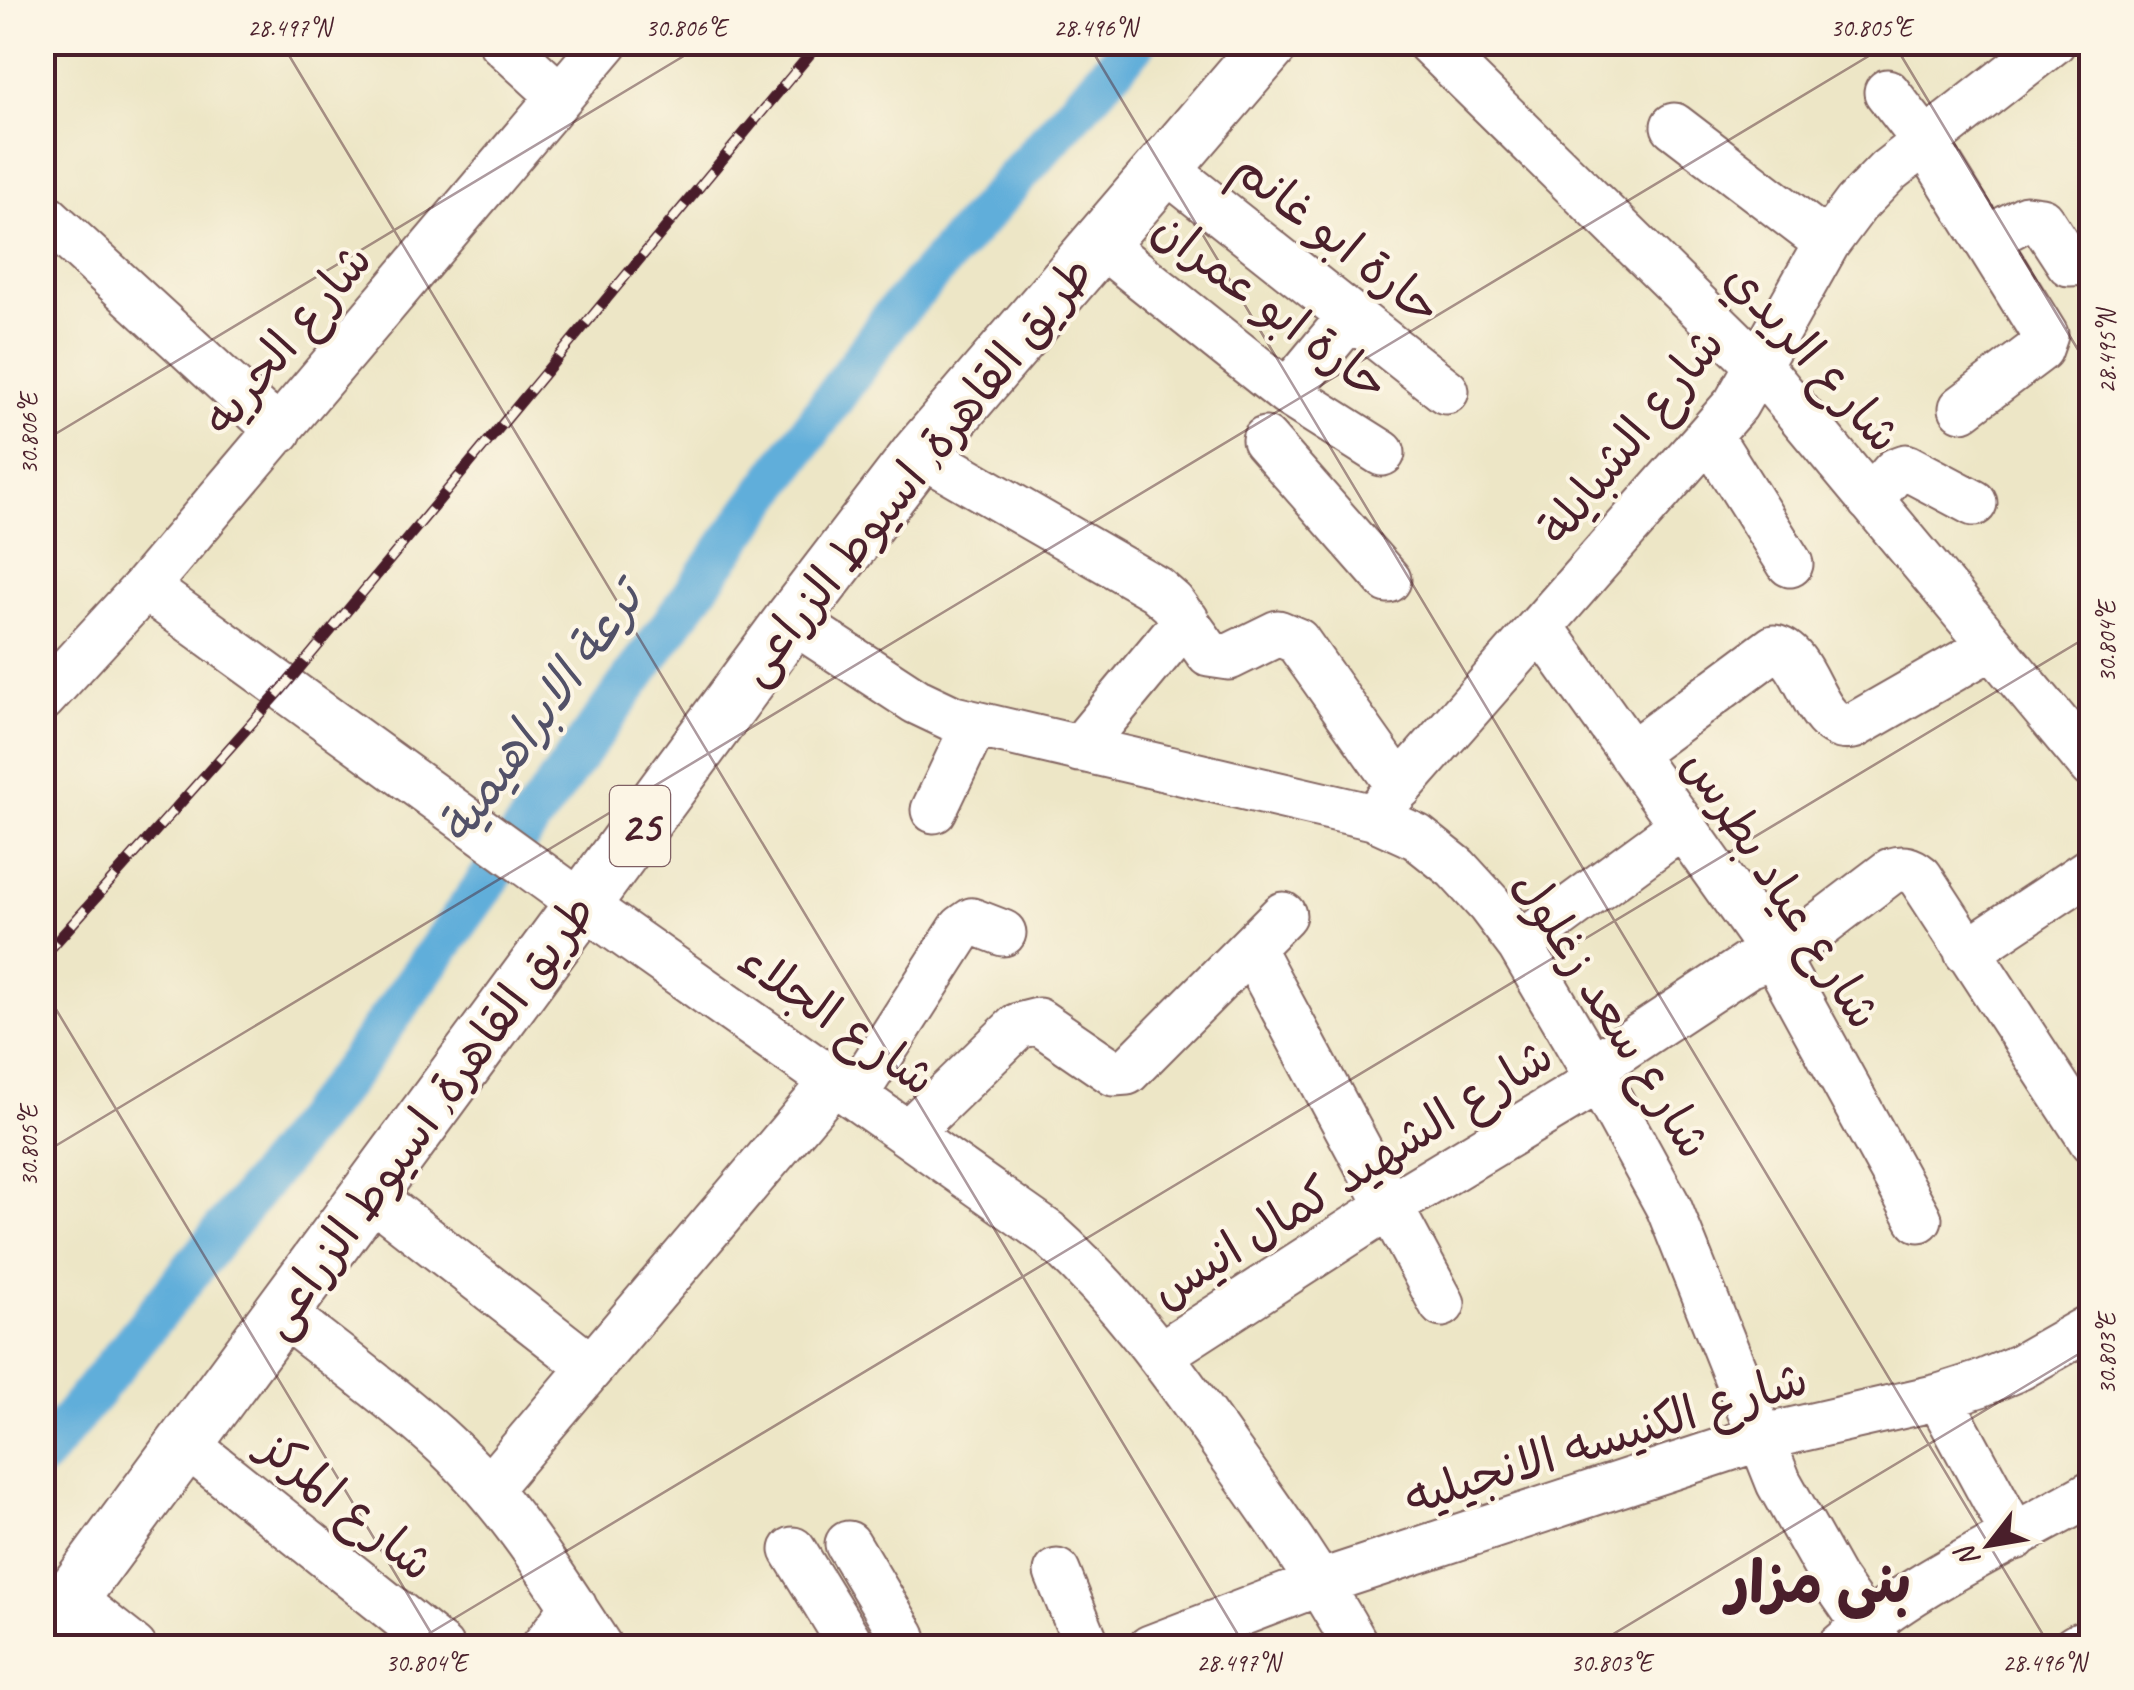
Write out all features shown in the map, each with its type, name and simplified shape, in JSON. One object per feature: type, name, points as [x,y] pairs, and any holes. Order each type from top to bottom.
[{"type":"highway","name":"طريق القاهرة, اسيوط الزراعى","points":[[57,1618],[792,620],[920,454],[1272,42]]},
{"type":"street","points":[[501,42],[560,96]]},
{"type":"street","name":"شارع الحريه","points":[[45,691],[145,587],[606,42]]},
{"type":"street","name":"شارع الريدي","points":[[1429,42],[1760,367],[2092,766]]},
{"type":"street","name":"شارع الشبايلة","points":[[1386,802],[1736,404],[1828,244],[1856,204],[1888,171],[2029,49]]},
{"type":"street","points":[[1887,92],[1925,140],[2043,328],[2044,343],[2040,349],[1962,408]]},
{"type":"street","points":[[1674,126],[1828,244]]},
{"type":"street","name":"حارة ابو غانم","points":[[1164,167],[1446,391]]},
{"type":"street","points":[[42,214],[278,431]]},
{"type":"street","points":[[1987,239],[2026,218],[2041,220],[2069,263],[2092,262]]},
{"type":"street","name":"حارة ابو عمران","points":[[1098,242],[1292,396],[1382,453]]},
{"type":"street","points":[[1350,317],[1254,453],[1388,580]]},
{"type":"street","points":[[1709,436],[1790,564]]},
{"type":"street","points":[[920,454],[1156,588],[1186,620],[1203,648],[1220,658],[1228,658],[1278,632],[1297,641],[1386,802]]},
{"type":"street","points":[[1870,500],[1895,471],[1906,467],[1974,502]]},
{"type":"street","name":"شارع الجلاء","points":[[145,587],[513,855],[1062,1245],[1127,1310],[1161,1354],[1322,1582],[1357,1648]]},
{"type":"street","name":"شارع سعد زغلول","points":[[792,620],[916,700],[974,726],[1079,749],[1386,802],[1417,837],[1456,868],[1520,944],[1669,1208],[1760,1438],[1862,1640]]},
{"type":"street","points":[[1079,749],[1186,620]]},
{"type":"street","name":"شارع عياد بطرس","points":[[1541,627],[1774,954],[1919,1219]]},
{"type":"street","points":[[1630,754],[1774,648],[1788,653],[1829,720],[1844,727],[1853,726],[1991,647]]},
{"type":"street","points":[[934,810],[974,726]]},
{"type":"street","points":[[1520,944],[1682,826]]},
{"type":"street","points":[[2092,869],[1967,952],[2092,1142]]},
{"type":"street","name":"شارع الشهيد كمال انيس","points":[[1161,1354],[1596,1074],[1748,965],[1799,942],[1891,871],[1912,870],[1920,877],[1967,952]]},
{"type":"street","points":[[908,1132],[1018,1026],[1031,1020],[1114,1073],[1126,1072],[1283,915]]},
{"type":"street","points":[[488,1489],[591,1367],[845,1088],[962,928],[972,920],[1003,933]]},
{"type":"street","points":[[1251,948],[1442,1304]]},
{"type":"street","points":[[370,1194],[591,1367]]},
{"type":"street","points":[[282,1313],[437,1436],[488,1489],[600,1648]]},
{"type":"street","name":"شارع الكنيسه الانجيليه","points":[[1150,1648],[1322,1582],[1760,1438],[1939,1397],[2020,1367],[2092,1326]]},
{"type":"street","points":[[1939,1397],[2015,1537]]},
{"type":"street","name":"شارع المركز","points":[[186,1444],[442,1648]]},
{"type":"street","points":[[1862,1640],[2015,1537],[2092,1493]]},
{"type":"street","points":[[848,1544],[903,1636],[905,1648]]},
{"type":"street","points":[[793,1550],[853,1648]]},
{"type":"street","points":[[1058,1572],[1088,1648]]},
{"type":"street","points":[[543,1648],[574,1608]]},
{"type":"street","points":[[57,1618],[134,1648]]},
{"type":"street","points":[[2075,1648],[2082,1644],[2091,1648]]},
{"type":"waterway","name":"ترعة الابراهيمية","points":[[42,1456],[352,1070],[891,318],[1136,42]]},
{"type":"railway","points":[[42,958],[283,688],[820,42]]},
{"type":"district","name":"بنى مزار","points":[[1819,1582]]}]
